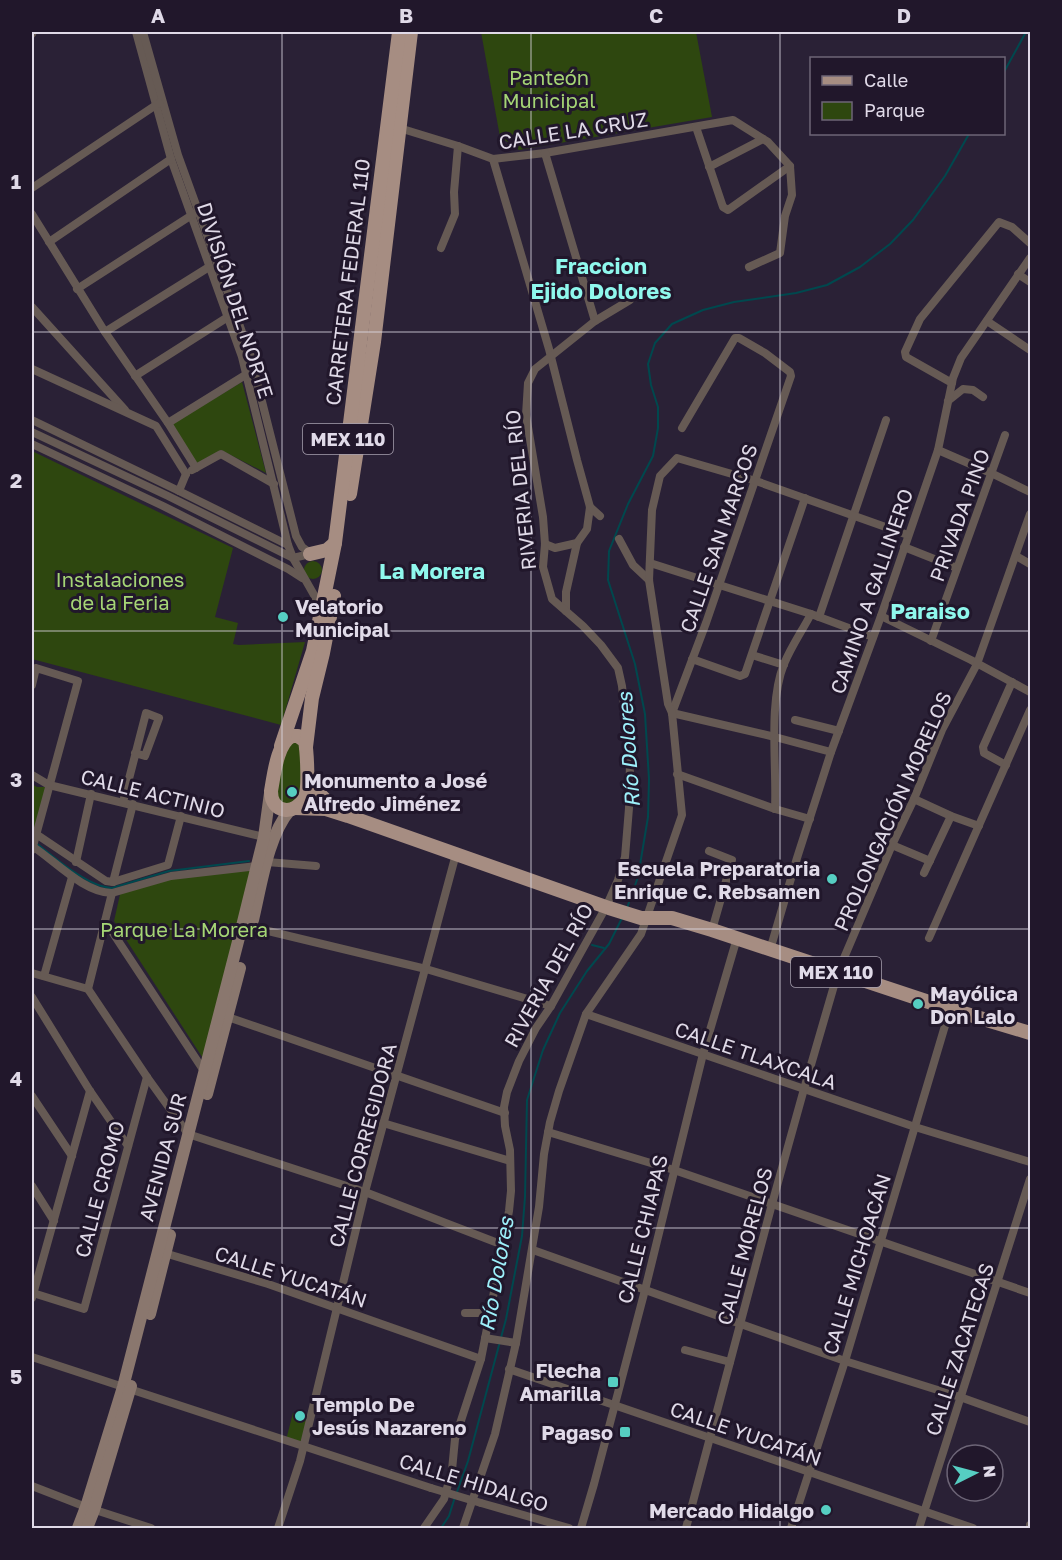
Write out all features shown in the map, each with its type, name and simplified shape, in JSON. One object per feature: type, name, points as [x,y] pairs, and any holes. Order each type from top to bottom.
[{"type":"main road","name":"CARRETERA FEDERAL 110","points":[[306,747],[312,698],[323,653],[374,342],[399,32]]},
{"type":"main road","name":"CARRETERA FEDERAL 110","points":[[281,746],[313,651],[335,543],[393,127],[411,32]]},
{"type":"main road","points":[[310,554],[327,550],[335,543]]},
{"type":"main road","points":[[323,653],[322,641],[334,571],[331,561]]},
{"type":"main road","points":[[281,746],[286,739],[292,736],[302,738],[306,747]]},
{"type":"main road","name":"MEX 110","points":[[271,792],[281,746]]},
{"type":"main road","name":"MEX 110","points":[[293,809],[301,803],[306,792],[306,747]]},
{"type":"main road","name":"MEX 110","points":[[306,774],[316,791],[348,816]]},
{"type":"main road","points":[[271,792],[273,804],[278,808],[293,809]]},
{"type":"main road","name":"AVENIDA SUR","points":[[264,858],[264,837],[271,792]]},
{"type":"main road","name":"MEX 110","points":[[293,809],[319,808],[348,816],[608,908],[644,917],[672,918],[1030,1033]]},
{"type":"main road","name":"AVENIDA SUR","points":[[87,1528],[90,1508],[127,1389],[264,858],[282,821],[293,809]]},
{"type":"main road","name":"AVENIDA SUR","points":[[192,1135],[204,1071],[223,1015]]},
{"type":"main road","name":"AVENIDA SUR","points":[[78,1528],[90,1508]]},
{"type":"street","name":"DIVISIÓN DEL NORTE","points":[[136,32],[209,267],[250,354],[296,536],[302,547],[310,554]]},
{"type":"street","name":"DIVISIÓN DEL NORTE","points":[[142,32],[171,159],[194,213],[231,315],[288,545],[322,609]]},
{"type":"street","points":[[32,188],[159,103]]},
{"type":"street","name":"CALLE LA CRUZ","points":[[393,127],[493,159],[545,153],[733,120],[763,139]]},
{"type":"street","points":[[696,128],[723,207],[728,210],[790,166]]},
{"type":"street","points":[[709,167],[763,139],[790,166],[792,195],[785,216],[780,253],[749,267]]},
{"type":"street","points":[[441,248],[455,214],[454,192],[458,146]]},
{"type":"street","points":[[545,153],[595,321]]},
{"type":"street","points":[[49,242],[171,159]]},
{"type":"street","points":[[493,159],[550,355],[590,507],[587,529],[577,543],[567,592],[566,611]]},
{"type":"street","points":[[77,289],[194,213]]},
{"type":"street","points":[[32,214],[77,289],[196,468]]},
{"type":"street","points":[[952,382],[906,357],[905,352],[920,319],[999,222],[1012,227],[1030,243]]},
{"type":"street","name":"CAMINO A GALLINERO","points":[[770,950],[831,752],[938,450],[952,382],[961,358],[1030,258]]},
{"type":"street","points":[[105,332],[209,267]]},
{"type":"street","points":[[1018,274],[1030,282]]},
{"type":"street","name":"RIVERIA DEL RÍO","points":[[424,1528],[444,1499],[452,1470],[455,1440],[487,1339],[511,1191],[504,1113],[507,1092],[519,1061],[537,1028],[608,908],[625,857],[630,762],[618,668],[583,626],[552,599],[543,567],[545,544],[543,517],[526,415],[528,383],[535,369],[595,321],[630,300]]},
{"type":"street","points":[[32,307],[128,412]]},
{"type":"street","points":[[135,376],[231,315]]},
{"type":"street","points":[[987,321],[1030,350]]},
{"type":"street","name":"CALLE SAN MARCOS","points":[[672,713],[756,481],[791,376],[790,372],[765,353],[735,338],[682,428]]},
{"type":"street","points":[[32,369],[156,426],[186,474]]},
{"type":"street","points":[[168,423],[247,374]]},
{"type":"street","points":[[948,401],[963,389],[973,390],[983,397]]},
{"type":"street","points":[[32,420],[288,545]]},
{"type":"street","points":[[775,809],[776,699],[784,665],[815,616],[854,516],[886,420]]},
{"type":"street","points":[[32,432],[293,558],[310,554],[331,561]]},
{"type":"street","name":"PRIVADA PINO","points":[[931,641],[1005,435]]},
{"type":"street","points":[[32,444],[288,568],[305,580]]},
{"type":"street","points":[[938,450],[1030,492]]},
{"type":"street","points":[[179,490],[186,474],[221,454],[273,484],[284,487]]},
{"type":"street","points":[[463,1528],[495,1434],[509,1369],[512,1342],[533,1250],[544,1154],[559,1091],[586,1014],[641,934],[644,917],[682,815],[672,713],[668,704],[649,580],[652,510],[660,476],[677,458],[756,481],[908,536]]},
{"type":"street","points":[[692,659],[740,676],[745,674],[805,498]]},
{"type":"street","points":[[590,507],[600,516]]},
{"type":"street","name":"PROLONGACIÓN MORELOS","points":[[838,972],[942,730],[977,664],[1030,514]]},
{"type":"street","points":[[619,539],[633,565],[649,580]]},
{"type":"street","points":[[545,544],[555,548],[577,543]]},
{"type":"street","points":[[904,547],[957,567]]},
{"type":"street","points":[[1016,556],[1030,564]]},
{"type":"street","points":[[650,562],[873,637]]},
{"type":"street","points":[[881,616],[1030,692]]},
{"type":"street","points":[[752,655],[784,665]]},
{"type":"street","points":[[32,685],[36,668],[78,681],[33,843]]},
{"type":"street","points":[[1006,765],[984,753],[983,747],[1012,682]]},
{"type":"street","points":[[929,938],[1030,710]]},
{"type":"street","points":[[123,802],[135,753],[146,713],[159,718],[145,756],[135,753]]},
{"type":"street","points":[[672,713],[831,752]]},
{"type":"street","points":[[795,720],[839,731]]},
{"type":"street","points":[[677,774],[810,819]]},
{"type":"street","name":"CALLE ACTINIO","points":[[33,777],[49,785],[264,837]]},
{"type":"street","points":[[75,862],[91,794]]},
{"type":"street","points":[[914,799],[979,826]]},
{"type":"street","points":[[113,882],[133,804]]},
{"type":"street","points":[[33,843],[75,862],[106,881],[113,882],[168,865],[181,816]]},
{"type":"street","points":[[924,873],[951,816]]},
{"type":"street","points":[[33,843],[72,877],[104,893],[171,876],[264,858],[316,866]]},
{"type":"street","points":[[892,845],[930,861]]},
{"type":"street","points":[[709,851],[732,860],[712,930]]},
{"type":"street","name":"CALLE CORREGIDORA","points":[[278,1528],[300,1461],[365,1192],[456,854]]},
{"type":"street","points":[[44,976],[72,877]]},
{"type":"street","points":[[88,989],[112,892]]},
{"type":"street","points":[[105,921],[204,1071]]},
{"type":"street","points":[[246,927],[426,969],[551,1006]]},
{"type":"street","name":"CALLE CHIAPAS","points":[[581,1528],[645,1290],[703,1054],[737,938]]},
{"type":"street","name":"CALLE MORELOS","points":[[686,1528],[772,1204],[838,972]]},
{"type":"street","points":[[32,973],[88,989],[147,1077],[192,1135],[365,1192],[503,1245]]},
{"type":"street","points":[[32,997],[90,1091],[128,1146]]},
{"type":"street","name":"CALLE MICHOACÁN","points":[[791,1528],[951,1009]]},
{"type":"street","name":"CALLE TLAXCALA","points":[[586,1014],[915,1127],[1030,1162]]},
{"type":"street","points":[[223,1015],[504,1113]]},
{"type":"street","name":"CALLE CROMO","points":[[33,1289],[84,1309],[147,1077]]},
{"type":"street","points":[[33,1289],[90,1091]]},
{"type":"street","points":[[32,1096],[72,1156]]},
{"type":"street","points":[[383,1123],[510,1161]]},
{"type":"street","points":[[548,1132],[674,1170],[1030,1293]]},
{"type":"street","name":"CALLE ZACATECAS","points":[[919,1528],[1030,1179]]},
{"type":"street","points":[[32,1186],[54,1221]]},
{"type":"street","points":[[533,1250],[844,1361],[960,1397],[1030,1422]]},
{"type":"street","name":"CALLE YUCATÁN","points":[[161,1252],[268,1284],[481,1359]]},
{"type":"street","points":[[465,1313],[490,1313]]},
{"type":"street","points":[[487,1339],[512,1342]]},
{"type":"street","points":[[685,1350],[730,1362]]},
{"type":"street","name":"CALLE HIDALGO","points":[[32,1357],[431,1488],[569,1528]]},
{"type":"street","name":"CALLE YUCATÁN","points":[[509,1369],[973,1528]]},
{"type":"street","points":[[32,1486],[151,1528]]},
{"type":"green space","name":"Panteón Municipal","points":[[481,32],[696,32],[712,117],[519,150],[500,137]]},
{"type":"green space","points":[[242,382],[266,473],[221,450],[196,464],[172,424]]},
{"type":"green space","name":"Instalaciones de la Feria","points":[[32,451],[233,548],[215,617],[238,623],[233,644],[305,642],[281,725],[32,659]]},
{"type":"green space","points":[[313,561],[319,564],[322,570],[319,576],[313,579],[307,576],[304,570],[307,564]]},
{"type":"green space","points":[[300,738],[305,790],[287,807],[277,798],[277,786],[283,757],[288,746]]},
{"type":"green space","points":[[32,784],[37,787],[46,787],[32,840]]},
{"type":"green space","name":"Parque La Morera","points":[[257,866],[206,1063],[114,921],[121,890],[171,876]]},
{"type":"green space","points":[[293,1413],[311,1418],[304,1445],[286,1440]]},
{"type":"waterway","name":"Río Dolores","points":[[1005,70],[1026,32]]},
{"type":"waterway","name":"Río Dolores","points":[[627,908],[638,877],[648,817],[649,779],[645,714],[635,664],[608,580],[609,551],[628,504],[653,456],[658,428],[658,407],[651,385],[648,364],[655,343],[672,324],[703,310],[827,285],[860,267],[890,244],[913,220],[945,176],[968,135]]},
{"type":"waterway","points":[[36,843],[82,877],[93,883],[112,888],[169,871],[249,861]]},
{"type":"waterway","name":"Río Dolores","points":[[457,1492],[468,1461],[506,1319],[522,1236],[527,1100],[543,1050],[560,1013],[587,971],[609,944],[623,916]]},
{"type":"waterway","points":[[592,945],[604,948]]},
{"type":"waterway","name":"Río Dolores","points":[[441,1528],[449,1516],[455,1497]]},
{"type":"place","name":"Velatorio Municipal","points":[[283,617]]},
{"type":"place","name":"Monumento a José Alfredo Jiménez","points":[[292,792]]},
{"type":"place","name":"Escuela Preparatoria Enrique C. Rebsamen","points":[[832,879]]},
{"type":"place","name":"Mayólica Don Lalo","points":[[918,1004]]},
{"type":"place","name":"Flecha Amarilla","points":[[613,1382]]},
{"type":"place","name":"Templo De Jesús Nazareno","points":[[300,1416]]},
{"type":"place","name":"Pagaso","points":[[625,1432]]},
{"type":"place","name":"Mercado Hidalgo","points":[[826,1510]]},
{"type":"district","name":"Fraccion Ejido Dolores","points":[[601,278]]},
{"type":"district","name":"La Morera","points":[[432,570]]},
{"type":"district","name":"Paraiso","points":[[930,610]]}]
